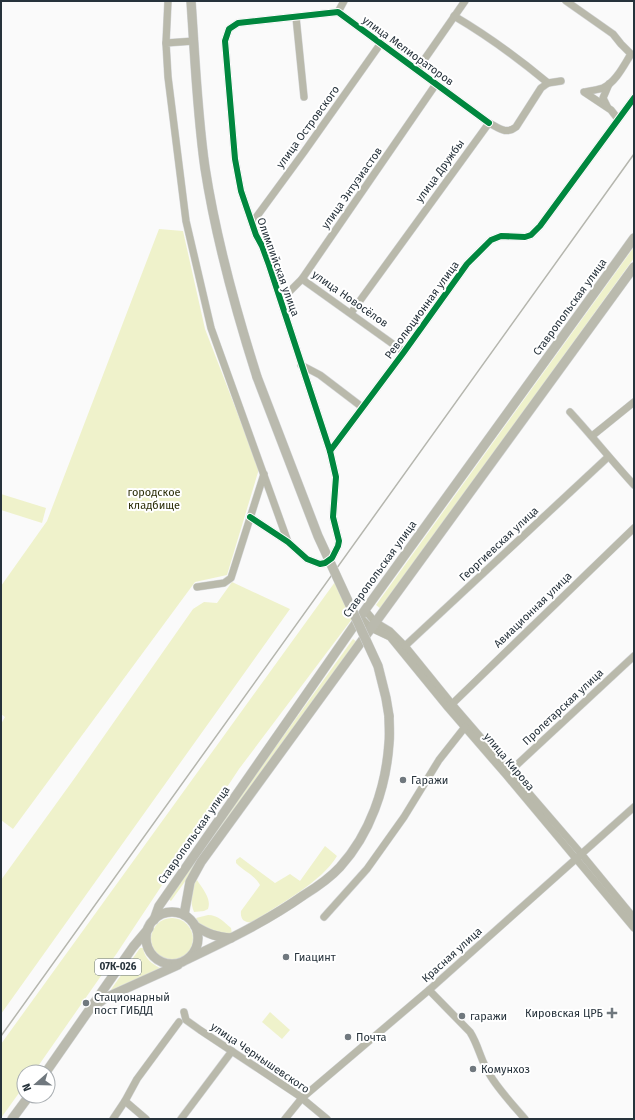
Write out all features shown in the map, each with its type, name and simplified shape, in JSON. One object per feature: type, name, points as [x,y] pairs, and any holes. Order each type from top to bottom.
[{"type":"main road","points":[[185,961],[193,954],[198,940],[198,933],[191,920],[184,915],[171,912],[165,914],[151,924],[146,941],[148,948],[156,959],[168,964],[185,961],[233,938],[311,891],[339,867],[352,852],[363,835],[374,813],[381,792],[390,742],[389,716],[378,666],[318,536],[257,377],[238,319],[222,257],[205,168],[196,86],[191,1]]},
{"type":"main road","name":"Ставропольская улица","points":[[151,924],[159,906],[363,613],[634,238]]},
{"type":"main road","name":"Ставропольская улица","points":[[184,915],[190,882],[201,862],[634,267]]},
{"type":"main road","name":"07К-026","points":[[52,1064],[133,947],[151,924]]},
{"type":"main road","points":[[195,926],[206,933],[218,937],[233,938]]},
{"type":"main road","name":"07К-026","points":[[91,1009],[105,998],[185,961]]},
{"type":"main road","points":[[12,1119],[23,1104]]},
{"type":"street","points":[[168,1],[166,43],[168,77],[186,221],[211,328],[288,542]]},
{"type":"street","points":[[304,97],[296,16],[338,12],[344,1]]},
{"type":"street","points":[[417,70],[466,1]]},
{"type":"street","points":[[566,1],[613,34],[631,54],[617,75],[609,83],[603,87],[584,92],[611,110]]},
{"type":"street","name":"улица Мелиораторов","points":[[338,12],[489,123]]},
{"type":"street","name":"Олимпийская улица","points":[[288,542],[307,559],[320,564],[332,558],[338,546],[338,536],[333,517],[336,477],[330,451],[281,300],[241,191],[235,160],[225,41],[229,30],[238,23],[296,16]]},
{"type":"street","points":[[454,16],[486,35],[518,58],[548,83]]},
{"type":"street","points":[[166,43],[194,41]]},
{"type":"street","name":"улица Островского","points":[[252,223],[381,43]]},
{"type":"street","points":[[489,123],[504,131],[511,131],[516,127],[541,88],[548,83],[561,81]]},
{"type":"street","points":[[609,83],[603,98],[604,103],[618,119]]},
{"type":"street","name":"улица Энтузиастов","points":[[281,300],[302,279],[436,84]]},
{"type":"street","name":"Революционная улица","points":[[330,451],[468,264],[491,240],[501,236],[525,237],[531,235],[535,231],[634,98]]},
{"type":"street","name":"улица Дружбы","points":[[351,313],[489,123]]},
{"type":"street","name":"улица Новосёлов","points":[[302,279],[404,352]]},
{"type":"street","points":[[301,365],[320,375],[362,407]]},
{"type":"street","points":[[592,436],[634,402]]},
{"type":"street","points":[[570,412],[592,436],[608,458],[634,485]]},
{"type":"street","name":"Георгиевская улица","points":[[405,646],[608,458]]},
{"type":"street","points":[[197,587],[224,583],[231,578],[264,474]]},
{"type":"street","points":[[250,517],[288,542]]},
{"type":"street","name":"Авиационная улица","points":[[450,706],[634,528]]},
{"type":"street","name":"улица Кирова","points":[[363,613],[373,625],[390,637],[579,857],[634,918]]},
{"type":"street","name":"улица Кирова","points":[[373,625],[390,631],[405,646],[465,726],[508,773]]},
{"type":"street","name":"Пролетарская улица","points":[[508,773],[634,656]]},
{"type":"street","points":[[324,917],[367,869],[404,817],[439,760],[465,726]]},
{"type":"street","name":"Красная улица","points":[[285,1119],[302,1098],[429,990],[634,807]]},
{"type":"street","name":"улица Кирова","points":[[579,857],[634,928]]},
{"type":"street","points":[[429,990],[470,1032],[475,1040],[484,1065],[490,1075],[525,1119]]},
{"type":"street","name":"улица Чернышевского","points":[[184,1012],[186,1020],[302,1098],[327,1119]]},
{"type":"street","points":[[113,1119],[138,1079],[179,1022]]},
{"type":"street","points":[[180,1119],[232,1051]]},
{"type":"street","points":[[125,1102],[146,1119]]},
{"type":"green space","name":"городское кладбище","points":[[159,229],[183,231],[205,329],[259,469],[227,575],[195,582],[13,829],[1,820],[1,724],[5,717],[1,714],[1,586],[47,521]]},
{"type":"green space","points":[[634,247],[634,258],[381,609],[376,605]]},
{"type":"green space","points":[[1,494],[46,508],[42,523],[1,510]]},
{"type":"green space","points":[[232,582],[290,609],[1,1014],[1,880],[193,609],[204,602],[217,603]]},
{"type":"green space","points":[[335,582],[352,619],[239,769],[117,953],[40,1064],[16,1064],[16,1097],[1,1118],[1,1044]]},
{"type":"green space","points":[[353,639],[357,642],[171,901],[167,898]]},
{"type":"green space","points":[[325,846],[337,856],[321,875],[299,892],[253,922],[248,922],[242,919],[241,911],[260,885],[255,878],[236,863],[236,860],[240,857],[275,883],[290,874],[300,881]]},
{"type":"green space","points":[[197,880],[208,898],[209,905],[208,909],[204,911],[194,912],[191,895]]},
{"type":"green space","points":[[208,915],[215,916],[223,921],[231,928],[232,934],[211,931],[202,926],[196,918]]},
{"type":"green space","points":[[172,918],[180,920],[189,928],[193,939],[191,947],[183,956],[172,960],[164,958],[155,950],[151,939],[153,931],[161,922]]},
{"type":"green space","points":[[140,948],[143,948],[145,955],[149,960],[160,968],[112,993],[110,991]]},
{"type":"green space","points":[[270,1012],[290,1030],[282,1039],[262,1022]]},
{"type":"railway","points":[[1,1036],[634,154]]},
{"type":"cycle path","points":[[250,517],[288,542],[307,559],[320,564],[325,563],[332,558],[338,546],[339,541],[333,517],[336,477],[330,451],[269,265],[256,235],[241,191],[235,159],[225,41],[229,29],[238,23],[338,12],[489,123]]},
{"type":"cycle path","points":[[330,451],[467,264],[491,240],[501,236],[525,237],[531,235],[540,226],[634,98]]},
{"type":"place","name":"Гаражи","points":[[403,780]]},
{"type":"place","name":"Гиацинт","points":[[286,957]]},
{"type":"place","name":"Стационарный пост ГИБДД","points":[[86,1003]]},
{"type":"place","name":"Кировская ЦРБ","points":[[612,1013]]},
{"type":"place","name":"гаражи","points":[[462,1016]]},
{"type":"place","name":"Почта","points":[[348,1037]]},
{"type":"place","name":"Комунхоз","points":[[473,1069]]}]
